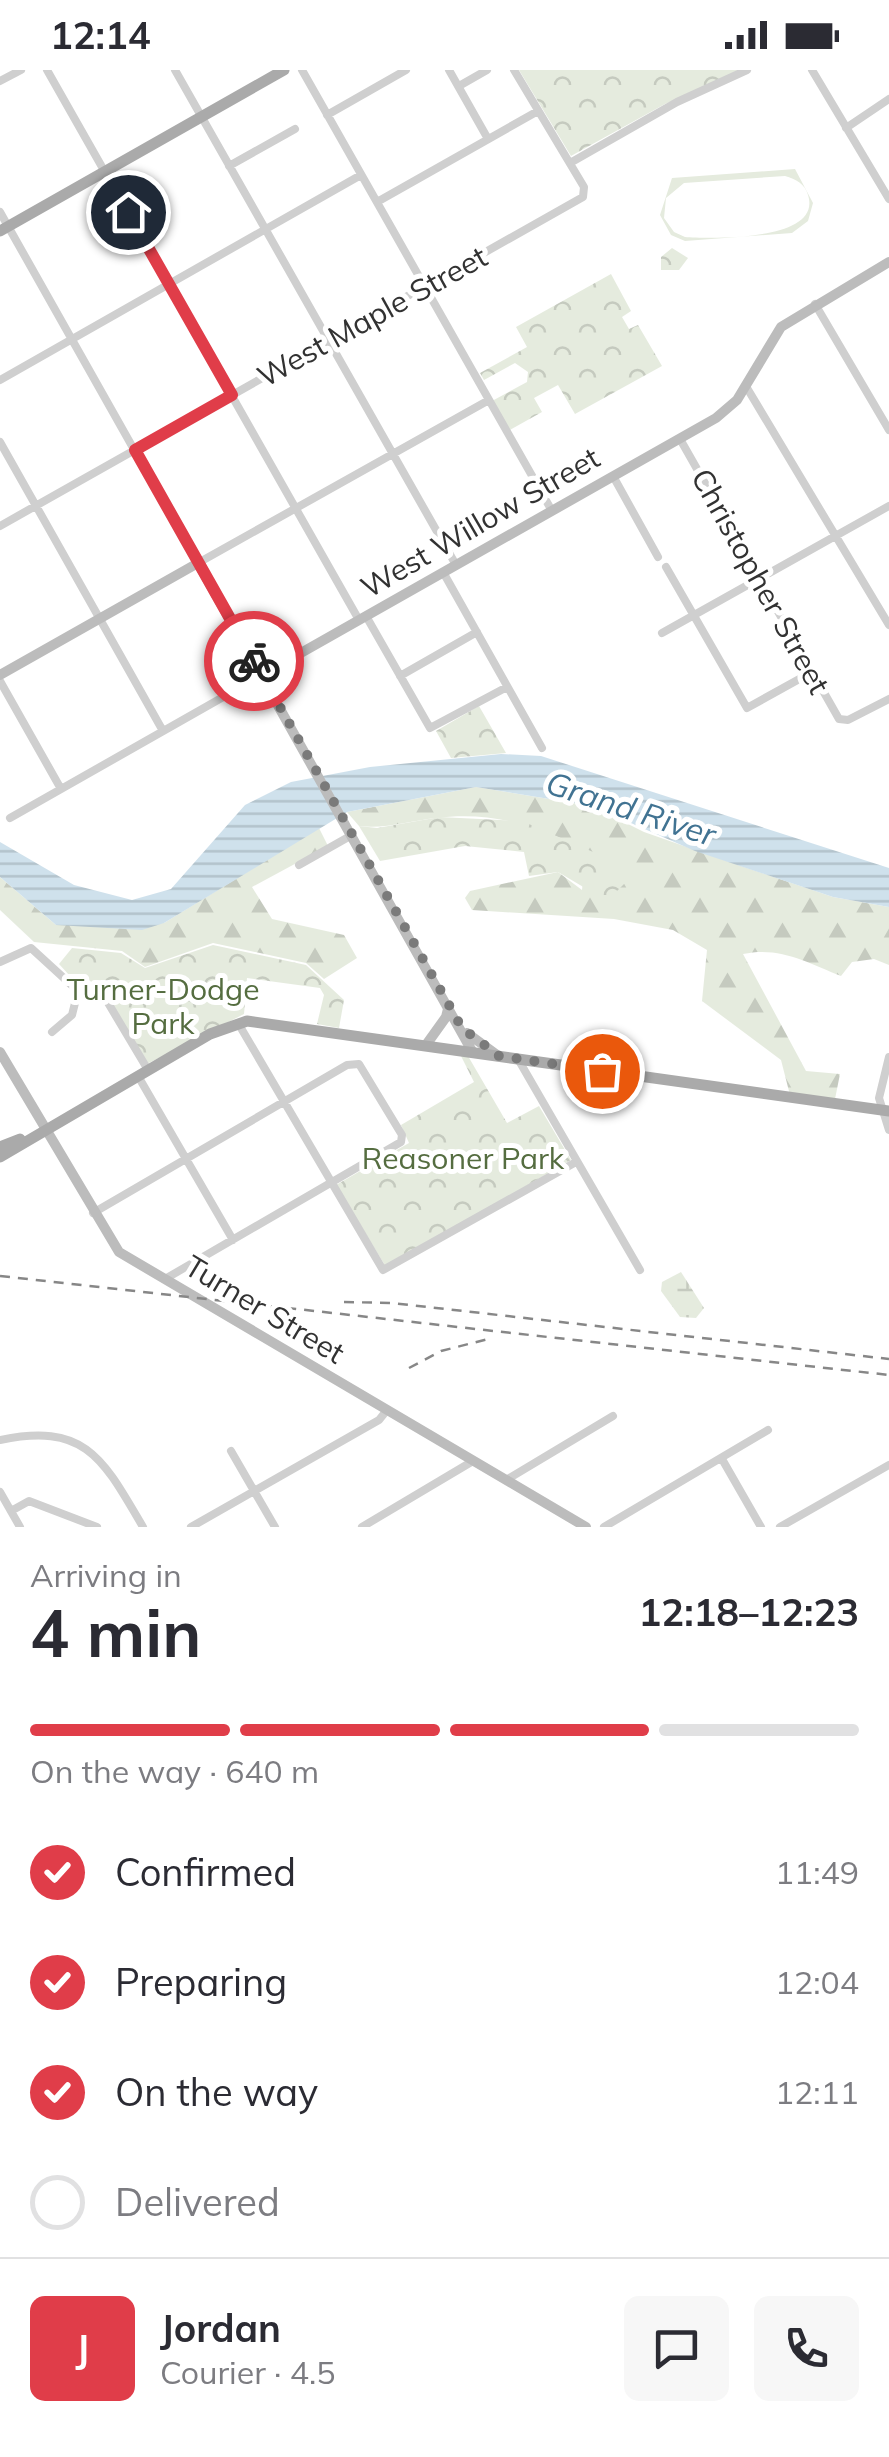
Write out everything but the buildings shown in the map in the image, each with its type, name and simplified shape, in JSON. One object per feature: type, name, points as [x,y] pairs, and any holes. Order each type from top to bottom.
[{"type":"main road","points":[[4,228],[284,70]]},
{"type":"main road","points":[[0,1157],[143,1073],[238,1023],[264,1022],[885,1110]]},
{"type":"main road","points":[[0,1147],[42,1131]]},
{"type":"street","points":[[0,82],[21,70]]},
{"type":"street","points":[[47,70],[296,509],[430,728],[507,687]]},
{"type":"street","points":[[175,70],[456,565]]},
{"type":"street","points":[[302,70],[552,511]]},
{"type":"street","points":[[326,114],[406,70]]},
{"type":"street","points":[[449,70],[488,139]]},
{"type":"street","points":[[458,86],[487,70]]},
{"type":"street","points":[[514,70],[570,164],[678,102],[747,70]]},
{"type":"street","points":[[812,70],[889,199]]},
{"type":"street","points":[[846,128],[889,99]]},
{"type":"street","points":[[377,202],[538,110]]},
{"type":"street","points":[[230,166],[294,129]]},
{"type":"street","name":"West Maple Street","points":[[0,526],[586,193],[570,164]]},
{"type":"street","points":[[0,380],[361,174]]},
{"type":"street","points":[[0,212],[4,228],[135,450],[472,1051]]},
{"type":"street","name":"West Willow Street","points":[[10,818],[730,408],[746,388],[776,332],[815,304],[889,262]]},
{"type":"street","points":[[815,304],[889,430]]},
{"type":"street","points":[[746,388],[889,625]]},
{"type":"street","points":[[61,789],[0,678],[489,400]]},
{"type":"street","name":"Christopher Street","points":[[680,438],[843,722],[889,699]]},
{"type":"street","points":[[0,442],[164,731]]},
{"type":"street","points":[[613,476],[658,557]]},
{"type":"street","points":[[662,634],[889,506]]},
{"type":"street","points":[[666,567],[744,705],[750,707],[812,672]]},
{"type":"street","points":[[443,572],[542,748]]},
{"type":"street","points":[[400,676],[477,632]]},
{"type":"street","points":[[299,865],[351,831]]},
{"type":"street","points":[[0,962],[30,948],[78,991]]},
{"type":"street","points":[[78,991],[98,986],[185,1159],[233,1240]]},
{"type":"street","points":[[52,1032],[72,1015],[78,991]]},
{"type":"street","points":[[426,1045],[446,1018],[449,1005]]},
{"type":"street","points":[[238,1023],[380,1268],[389,1270],[576,1162]]},
{"type":"street","points":[[462,1028],[499,1056]]},
{"type":"street","name":"Turner Street","points":[[0,1052],[42,1131],[116,1250],[586,1527]]},
{"type":"street","points":[[518,1058],[640,1270]]},
{"type":"street","points":[[889,1058],[880,1084],[889,1130]]},
{"type":"street","points":[[93,1213],[356,1063],[403,1140],[165,1279]]},
{"type":"street","points":[[192,1527],[379,1420],[387,1410]]},
{"type":"street","points":[[506,1480],[613,1416]]},
{"type":"street","points":[[604,1527],[768,1430]]},
{"type":"street","points":[[0,1440],[54,1434],[96,1458],[106,1465],[143,1527]]},
{"type":"street","points":[[231,1451],[275,1527]]},
{"type":"street","points":[[362,1527],[473,1460]]},
{"type":"street","points":[[722,1460],[761,1527]]},
{"type":"street","points":[[780,1527],[889,1465]]},
{"type":"street","points":[[0,1492],[20,1527]]},
{"type":"street","points":[[11,1510],[29,1501],[97,1527]]},
{"type":"green space","points":[[519,70],[741,70],[665,104],[571,156]]},
{"type":"green space","points":[[795,169],[813,203],[808,221],[792,233],[742,237],[783,229],[799,221],[808,210],[805,188],[785,176],[684,183],[666,198],[664,218],[674,232],[685,237],[736,237],[685,241],[671,235],[660,215],[672,178]]},
{"type":"green space","points":[[672,248],[688,258],[679,270],[661,270],[661,257]]},
{"type":"green space","points":[[611,274],[631,311],[622,317],[629,329],[638,325],[662,366],[575,414],[558,385],[534,398],[542,412],[508,431],[492,401],[527,382],[528,372],[515,363],[484,380],[480,373],[527,347],[516,327]]},
{"type":"green space","points":[[479,706],[506,753],[451,758],[436,731]]},
{"type":"green space","points":[[476,787],[592,806],[644,832],[741,866],[833,897],[889,907],[889,965],[874,959],[852,962],[841,976],[782,954],[743,954],[806,1071],[840,1074],[834,1104],[791,1099],[781,1060],[702,1001],[707,950],[673,930],[614,919],[472,910],[465,898],[470,891],[558,872],[582,890],[586,851],[514,822],[456,816],[369,827],[359,826],[347,812]]},
{"type":"green space","points":[[440,817],[522,821],[616,862],[627,881],[607,901],[558,872],[529,876],[524,852],[465,846],[380,861],[359,826],[377,828]]},
{"type":"green space","points":[[319,828],[328,846],[252,887],[272,919],[344,935],[357,958],[324,979],[306,963],[213,943],[145,967],[122,951],[34,942],[0,910],[0,877],[56,925],[164,923]]},
{"type":"green space","name":"Turner-Dodge Park","points":[[213,945],[306,965],[344,1000],[339,1028],[317,1024],[324,995],[320,988],[247,978],[244,1014],[147,1064],[100,982],[80,987],[59,964],[72,948],[121,953],[145,968]]},
{"type":"green space","name":"Reasoner Park","points":[[461,1056],[468,1056],[507,1123],[539,1106],[571,1160],[386,1267],[336,1185],[409,1143],[401,1125],[474,1082]]},
{"type":"green space","points":[[681,1272],[704,1308],[696,1318],[680,1317],[661,1291],[662,1282]]},
{"type":"water","name":"Grand River","points":[[501,754],[541,756],[889,868],[889,907],[833,897],[695,851],[592,806],[476,787],[347,812],[164,923],[142,930],[56,925],[0,877],[0,842],[74,885],[132,900],[171,889],[245,805],[291,782],[370,767]]},
{"type":"railway","points":[[0,1276],[889,1375]]},
{"type":"railway","points":[[344,1302],[392,1303],[889,1359]]},
{"type":"railway","points":[[409,1368],[441,1351],[492,1338]]},
{"type":"way so far","points":[[254,661],[462,1028],[499,1056],[602,1071]]},
{"type":"route","points":[[128,212],[232,395],[135,450],[254,661]]}]
